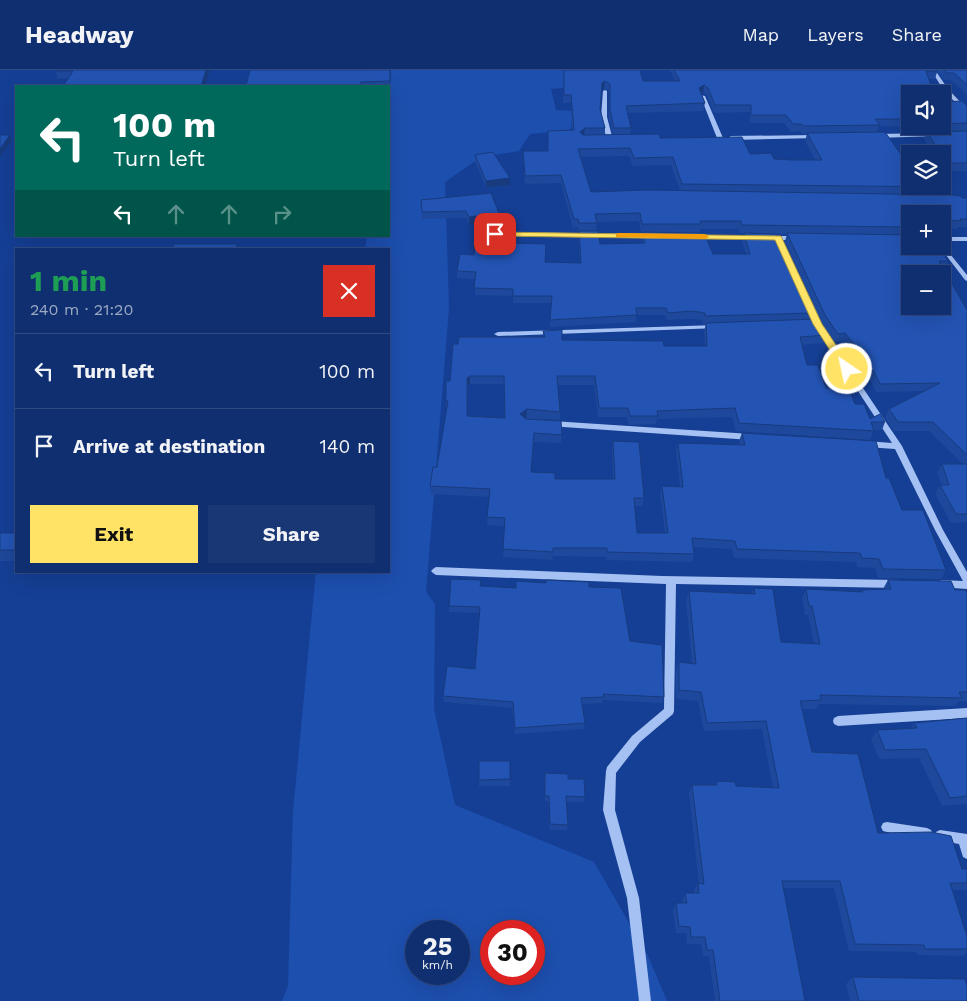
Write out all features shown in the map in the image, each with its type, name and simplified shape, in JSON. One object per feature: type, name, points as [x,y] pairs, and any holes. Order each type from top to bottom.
[{"type":"street","points":[[933,70],[946,90],[967,112]]},
{"type":"street","points":[[605,91],[604,117],[610,140]]},
{"type":"street","points":[[702,96],[720,138]]},
{"type":"street","points":[[868,136],[947,135]]},
{"type":"street","points":[[711,138],[819,137]]},
{"type":"street","points":[[601,140],[620,139]]},
{"type":"street","points":[[486,234],[661,236]]},
{"type":"street","points":[[690,236],[806,238]]},
{"type":"street","points":[[778,238],[817,324],[898,446],[939,530],[967,580]]},
{"type":"street","points":[[951,239],[967,239]]},
{"type":"street","points":[[949,255],[967,279]]},
{"type":"street","points":[[807,324],[817,324]]},
{"type":"street","points":[[498,334],[727,326]]},
{"type":"street","points":[[546,424],[761,437]]},
{"type":"street","points":[[859,443],[898,446]]},
{"type":"street","points":[[436,571],[671,580],[908,584]]},
{"type":"street","points":[[645,1001],[633,898],[609,810],[611,771],[636,739],[669,711],[671,580]]},
{"type":"street","points":[[928,584],[967,585]]},
{"type":"street","points":[[838,721],[967,713]]},
{"type":"street","points":[[888,827],[965,840],[967,853]]},
{"type":"shaded area","points":[[378,70],[569,70],[572,87],[551,89],[556,110],[576,111],[570,130],[530,134],[519,151],[481,157],[445,182],[449,308],[426,592],[435,604],[434,709],[455,805],[594,862],[648,956],[667,1001],[282,1001],[288,986],[293,812],[316,573],[390,573],[390,248],[365,248],[367,237],[390,237],[390,85]]},
{"type":"building","points":[[206,70],[201,85],[64,85],[73,71],[55,71]]},
{"type":"building","points":[[250,70],[390,70],[390,81],[361,82],[361,85],[246,85]]},
{"type":"building","points":[[564,70],[640,70],[643,81],[680,81],[674,70],[936,70],[937,72],[926,71],[931,85],[901,85],[901,119],[875,119],[880,125],[804,126],[802,124],[793,124],[786,115],[751,115],[751,105],[715,105],[708,88],[704,85],[699,88],[705,103],[626,106],[631,128],[614,128],[610,109],[610,84],[605,81],[602,83],[600,109],[605,128],[585,128],[580,132],[583,135],[659,134],[660,138],[742,137],[750,154],[771,153],[774,159],[822,160],[807,133],[885,132],[901,155],[901,186],[682,184],[673,157],[634,158],[630,148],[578,149],[591,192],[646,190],[952,195],[967,198],[967,219],[951,220],[951,205],[901,205],[901,227],[742,225],[741,221],[700,221],[701,224],[642,224],[640,213],[595,214],[597,223],[579,223],[578,219],[574,219],[561,175],[525,176],[523,151],[548,151],[548,131],[574,130],[571,95],[564,95]]},
{"type":"building","points":[[945,70],[967,70],[967,85],[954,73],[947,73]]},
{"type":"building","points":[[962,101],[967,106],[967,123],[951,124],[951,102]]},
{"type":"building","points":[[951,131],[967,131],[967,163],[951,163],[951,145],[935,145],[929,135],[951,135]]},
{"type":"building","points":[[0,135],[10,135],[0,149]]},
{"type":"building","points":[[493,152],[510,178],[486,181],[475,155]]},
{"type":"building","points":[[491,193],[503,223],[476,223],[477,216],[469,217],[466,211],[422,212],[421,200]]},
{"type":"building","points":[[476,230],[506,230],[510,243],[546,244],[545,262],[581,263],[579,231],[598,231],[600,244],[645,243],[643,232],[704,233],[713,254],[750,254],[744,233],[776,234],[813,313],[705,316],[705,313],[692,311],[668,313],[666,308],[636,308],[637,315],[550,320],[552,296],[513,296],[513,289],[474,288],[476,272],[457,271],[460,254],[474,255]]},
{"type":"building","points":[[787,233],[901,235],[901,255],[944,255],[948,261],[939,261],[941,265],[901,265],[901,315],[951,315],[951,282],[967,310],[967,455],[933,422],[898,422],[889,409],[940,383],[880,384],[873,370],[869,370],[860,352],[845,333],[838,334],[825,315]]},
{"type":"building","points":[[174,244],[237,244],[236,248],[172,248]]},
{"type":"building","points":[[817,319],[827,335],[800,337],[807,365],[818,365],[826,388],[848,387],[855,404],[864,404],[870,419],[880,414],[885,422],[871,422],[874,431],[739,423],[735,408],[657,411],[658,416],[630,416],[628,408],[599,408],[595,376],[557,376],[560,412],[527,409],[520,414],[526,419],[561,421],[562,435],[534,433],[531,472],[555,473],[555,479],[615,479],[613,441],[639,442],[644,498],[634,498],[637,533],[668,533],[662,486],[683,487],[678,443],[745,445],[742,433],[876,441],[886,478],[889,478],[902,510],[923,510],[946,570],[883,569],[879,559],[862,558],[860,553],[737,549],[735,541],[692,538],[694,554],[607,552],[607,548],[553,548],[553,552],[503,549],[505,518],[487,517],[490,489],[430,486],[433,467],[437,467],[448,401],[446,401],[446,381],[450,381],[453,344],[458,344],[459,337],[545,337],[543,331],[562,330],[562,340],[663,341],[664,346],[707,346],[706,323]],"holes":[[[470,376],[504,376],[505,418],[467,416],[467,378]]]},
{"type":"building","points":[[942,464],[967,464],[967,514],[956,514],[940,485],[949,485]]},
{"type":"building","points":[[0,533],[15,533],[15,550],[0,550]]},
{"type":"building","points":[[451,579],[481,580],[480,586],[516,588],[516,581],[546,583],[546,580],[589,582],[589,587],[621,588],[630,641],[662,645],[664,697],[603,694],[604,697],[581,698],[585,723],[515,728],[513,702],[443,696],[447,666],[475,669],[480,607],[449,606]]},
{"type":"building","points":[[888,580],[951,581],[955,590],[966,590],[967,692],[959,692],[962,698],[820,695],[821,700],[800,701],[812,752],[858,754],[878,833],[931,832],[951,836],[962,869],[967,869],[967,883],[950,883],[967,936],[967,949],[925,949],[924,945],[855,944],[840,881],[782,881],[805,1001],[720,1001],[713,950],[707,950],[705,937],[691,937],[690,927],[679,926],[676,903],[687,903],[685,893],[699,893],[698,883],[704,884],[692,785],[717,785],[717,781],[735,782],[736,786],[779,788],[766,721],[707,723],[701,692],[679,690],[679,662],[696,664],[689,591],[755,594],[754,588],[773,589],[781,642],[820,644],[812,606],[809,606],[806,589],[863,592],[862,590],[891,589]]},
{"type":"building","points":[[967,718],[967,796],[950,798],[926,749],[885,750],[877,730],[917,728],[914,723]]},
{"type":"building","points":[[479,761],[510,761],[510,779],[479,780]]},
{"type":"building","points":[[545,773],[568,774],[568,779],[584,779],[585,797],[566,796],[568,825],[550,824],[549,796],[545,796]]},
{"type":"building","points":[[853,977],[965,979],[967,1001],[859,1001]]},
{"type":"slow traffic","points":[[619,236],[705,237]]},
{"type":"route","points":[[495,234],[778,238],[817,324],[847,369]]}]
